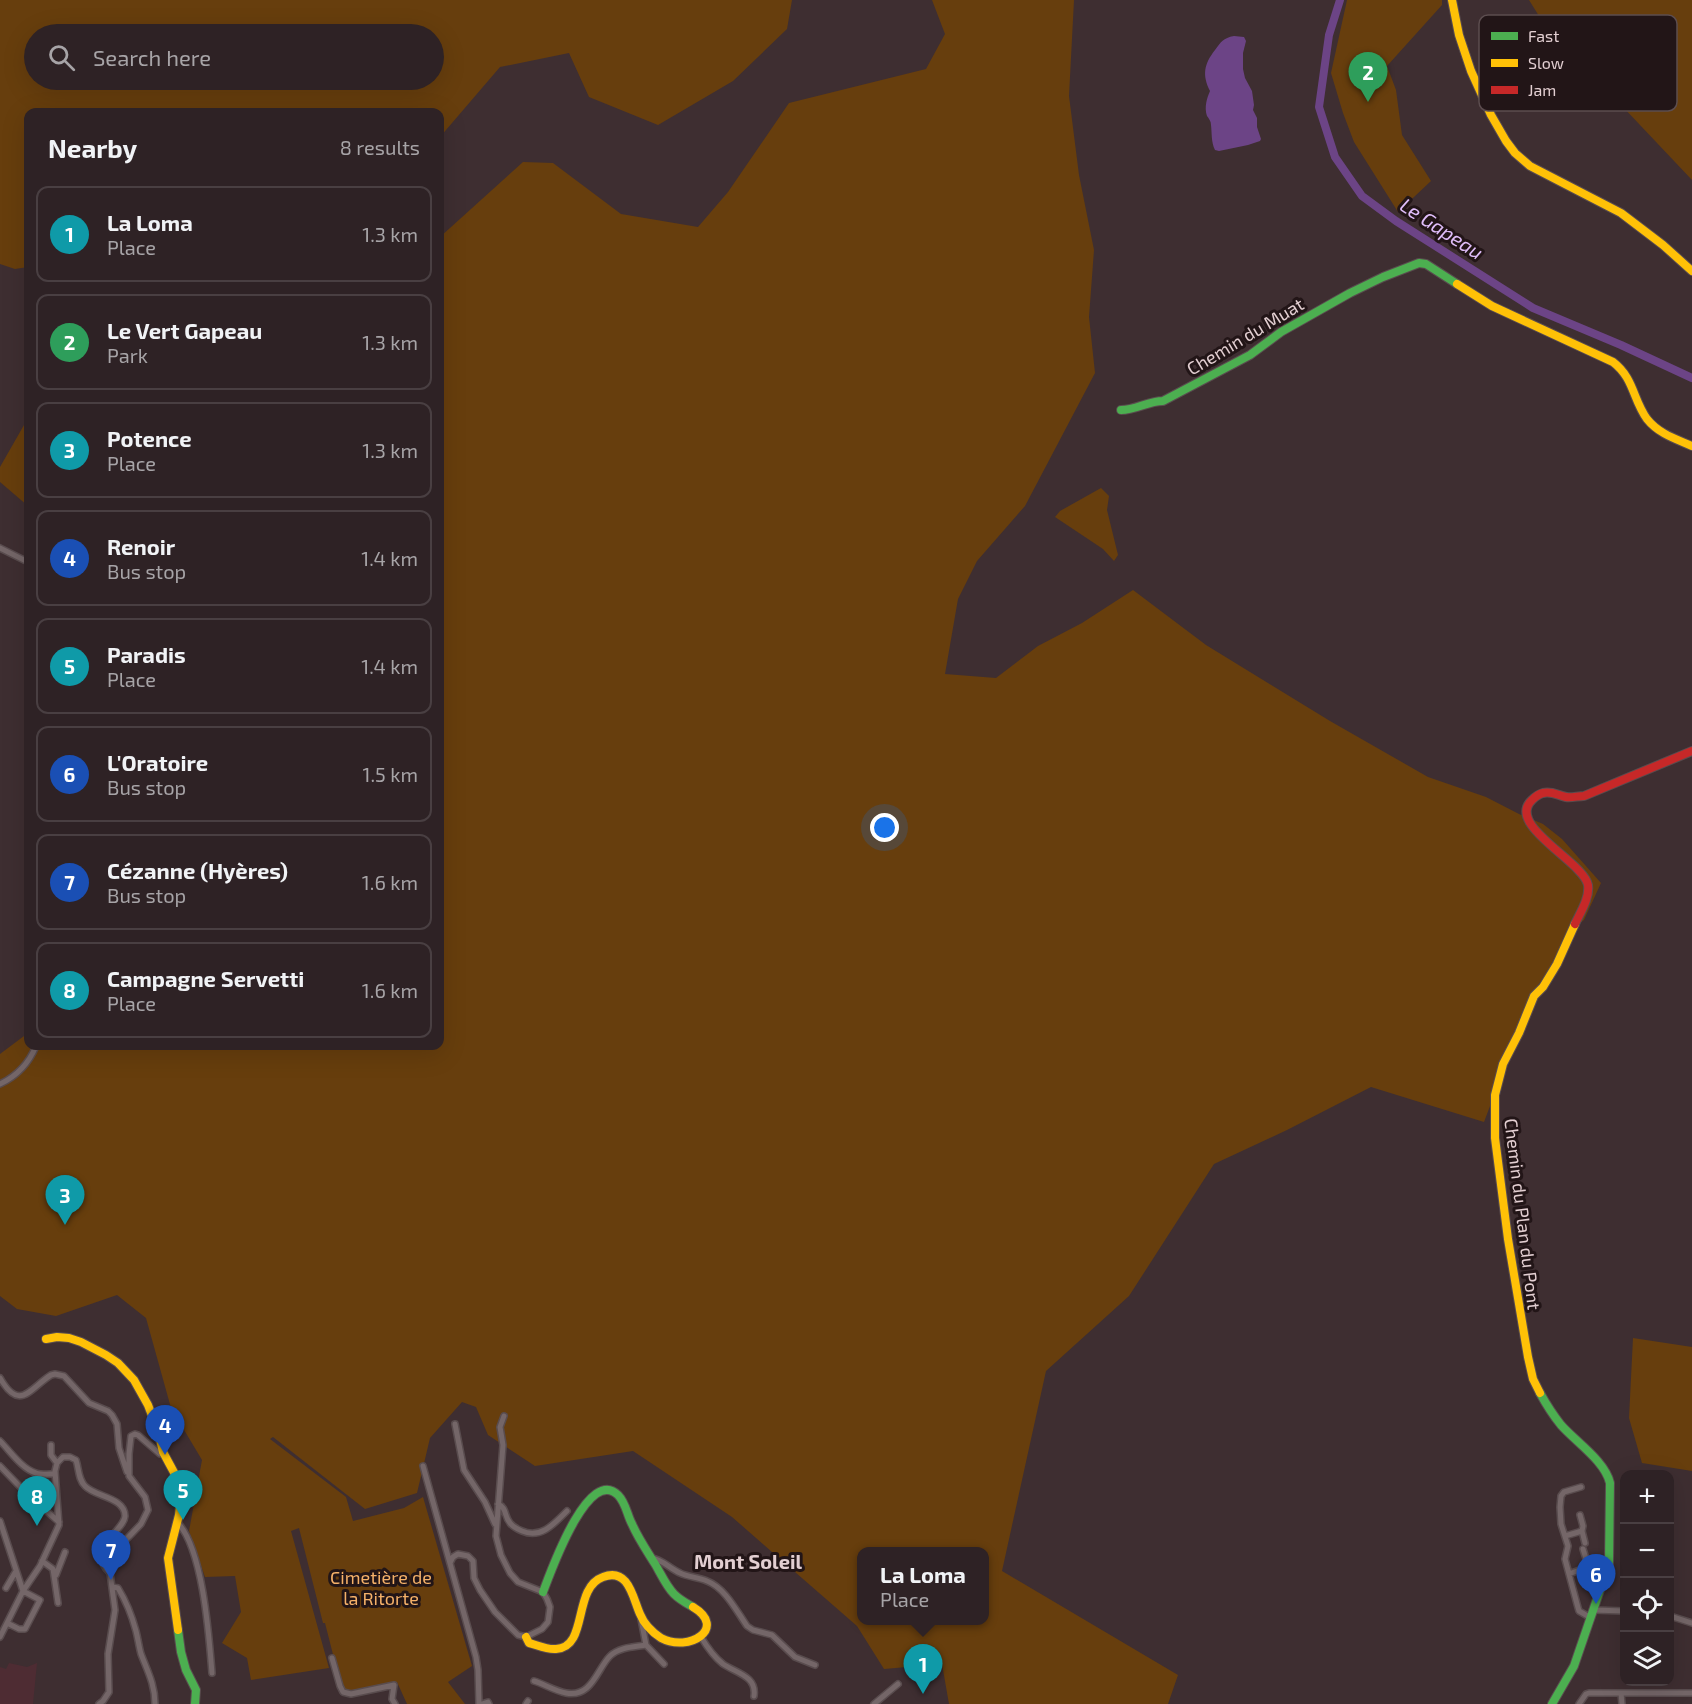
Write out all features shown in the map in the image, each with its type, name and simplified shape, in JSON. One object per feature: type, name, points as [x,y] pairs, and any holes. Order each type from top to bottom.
[{"type":"street","points":[[1452,0],[1462,48],[1479,87]]},
{"type":"street","points":[[1489,111],[1512,150],[1520,159],[1621,213],[1692,271]]},
{"type":"street","name":"Chemin du Muat","points":[[1121,410],[1130,410],[1156,400],[1163,401],[1250,355],[1281,332],[1350,293],[1419,263],[1426,264],[1492,306],[1613,362],[1624,372],[1646,417],[1653,426],[1666,435],[1692,446]]},
{"type":"street","points":[[0,548],[24,560]]},
{"type":"street","name":"Chemin du Plan du Pont","points":[[1552,1704],[1575,1666],[1609,1564],[1610,1484],[1608,1475],[1601,1466],[1560,1424],[1533,1379],[1508,1239],[1496,1138],[1496,1095],[1503,1064],[1520,1033],[1534,996],[1543,987],[1557,964],[1587,898],[1588,884],[1578,868],[1546,842],[1528,820],[1526,814],[1529,803],[1541,793],[1553,792],[1566,797],[1584,796],[1692,751]]},
{"type":"street","points":[[0,1084],[25,1065],[34,1050]]},
{"type":"street","points":[[46,1339],[71,1338],[88,1344],[126,1371],[134,1380],[144,1399],[163,1452],[176,1473],[182,1499],[178,1523],[168,1550],[168,1558],[181,1652],[186,1670],[196,1690],[195,1704]]},
{"type":"street","points":[[0,1378],[7,1390],[16,1396],[32,1391],[51,1375],[59,1375],[69,1380],[90,1403],[108,1411],[117,1424],[122,1461],[129,1476],[145,1497],[148,1510],[141,1524],[121,1543],[110,1573],[114,1610],[108,1654],[109,1692],[99,1704]]},
{"type":"street","points":[[450,1563],[458,1554],[468,1556],[473,1561],[474,1578],[495,1612],[518,1635],[526,1637],[542,1629],[548,1622],[550,1607],[543,1592],[518,1582],[510,1573],[501,1555],[496,1536],[503,1444],[500,1426],[504,1416]]},
{"type":"street","points":[[455,1424],[464,1470],[488,1508],[496,1527]]},
{"type":"street","points":[[129,1476],[129,1454],[133,1434],[138,1435],[154,1451],[160,1454],[163,1452]]},
{"type":"street","points":[[0,1441],[32,1472],[56,1474]]},
{"type":"street","points":[[51,1445],[51,1455],[57,1463]]},
{"type":"street","points":[[0,1637],[23,1591],[42,1561],[59,1522],[56,1474],[57,1463],[63,1457],[74,1458],[77,1462],[80,1480],[85,1487],[107,1497],[120,1505],[123,1510],[125,1517],[123,1522],[108,1539],[103,1550],[103,1565],[110,1573]]},
{"type":"street","points":[[0,1466],[59,1522]]},
{"type":"street","points":[[423,1466],[476,1657],[481,1704],[488,1702],[489,1704]]},
{"type":"street","points":[[1581,1487],[1564,1492],[1561,1496],[1560,1507],[1561,1524],[1568,1546],[1565,1559],[1579,1611],[1593,1614],[1620,1611]]},
{"type":"street","points":[[543,1592],[576,1518],[585,1504],[596,1493],[603,1490],[614,1491],[624,1502],[633,1527],[667,1586],[682,1602],[696,1607],[703,1614],[706,1628],[701,1637],[694,1641],[681,1643],[668,1641],[659,1637],[641,1617]]},
{"type":"street","points":[[498,1504],[505,1510],[511,1525],[527,1533],[547,1530],[567,1512]]},
{"type":"street","points":[[1569,1574],[1588,1565],[1580,1515]]},
{"type":"street","points":[[0,1521],[23,1591],[40,1600],[25,1629],[19,1629],[7,1623]]},
{"type":"street","points":[[178,1523],[188,1539],[197,1566],[210,1638],[212,1673]]},
{"type":"street","points":[[1565,1536],[1582,1530]]},
{"type":"street","points":[[55,1577],[65,1552]]},
{"type":"street","points":[[651,1558],[657,1559],[681,1574],[714,1585],[722,1591],[747,1626],[772,1635],[795,1657],[815,1665]]},
{"type":"street","points":[[42,1561],[53,1569],[58,1603]]},
{"type":"street","points":[[6,1588],[16,1571]]},
{"type":"street","points":[[526,1637],[529,1643],[556,1649],[565,1648],[574,1638],[588,1587],[602,1576],[612,1575],[627,1583],[633,1593],[641,1617],[646,1645],[664,1664]]},
{"type":"street","points":[[112,1587],[118,1588],[129,1610],[141,1654],[152,1681],[155,1704]]},
{"type":"street","points":[[1674,1617],[1692,1623]]},
{"type":"street","points":[[701,1637],[712,1654],[722,1663],[746,1676],[752,1682],[755,1689],[754,1696]]},
{"type":"street","points":[[534,1681],[567,1693],[579,1692],[588,1688],[610,1656],[621,1649],[646,1645]]},
{"type":"street","points":[[332,1658],[343,1692],[351,1694],[393,1685],[392,1699],[395,1704]]},
{"type":"street","points":[[874,1704],[898,1684]]},
{"type":"street","points":[[1579,1704],[1589,1693],[1692,1693]]},
{"type":"street","points":[[1621,1693],[1622,1704]]},
{"type":"shaded area","points":[[1234,36],[1244,37],[1246,41],[1243,69],[1252,91],[1253,110],[1261,139],[1248,145],[1219,151],[1215,150],[1211,122],[1206,113],[1210,91],[1205,70],[1208,60],[1221,43]]},
{"type":"shaded area","points":[[9,1663],[27,1667],[37,1663],[33,1704],[0,1704],[0,1667],[6,1669]]},
{"type":"green space","points":[[0,0],[792,0],[787,29],[733,81],[658,125],[589,97],[569,53],[500,67],[444,132],[444,108],[24,108],[24,268],[15,269],[0,264]]},
{"type":"green space","name":"Cimetière de la Ritorte","points":[[932,0],[1074,0],[1069,96],[1079,175],[1094,250],[1089,317],[1095,373],[1025,506],[977,561],[958,599],[945,674],[996,678],[1038,646],[1082,623],[1133,590],[1206,645],[1330,721],[1428,777],[1486,797],[1543,824],[1562,839],[1601,883],[1584,920],[1571,930],[1548,972],[1533,992],[1484,1122],[1371,1087],[1214,1164],[1129,1296],[1046,1371],[1002,1571],[1178,1675],[1168,1704],[949,1704],[942,1664],[884,1669],[857,1626],[732,1517],[633,1451],[535,1466],[488,1435],[476,1407],[462,1402],[430,1438],[417,1493],[365,1509],[273,1437],[270,1439],[346,1497],[353,1521],[404,1508],[423,1497],[472,1666],[448,1682],[465,1704],[407,1704],[397,1682],[350,1692],[344,1691],[325,1623],[323,1623],[299,1528],[291,1531],[329,1668],[251,1680],[247,1658],[222,1643],[241,1612],[235,1576],[205,1577],[189,1531],[202,1460],[171,1408],[146,1318],[117,1295],[56,1316],[17,1309],[0,1296],[0,1054],[24,1036],[24,1050],[444,1050],[444,233],[523,162],[553,163],[621,214],[698,227],[728,192],[789,103],[926,69],[945,34]]},
{"type":"green space","points":[[1347,0],[1442,0],[1442,5],[1387,66],[1396,90],[1402,135],[1431,181],[1398,212],[1354,142],[1331,73]]},
{"type":"green space","points":[[1529,0],[1692,0],[1692,180],[1627,111],[1677,111],[1677,15],[1538,15]]},
{"type":"green space","points":[[24,425],[24,503],[0,482],[0,467]]},
{"type":"green space","points":[[1101,488],[1109,496],[1107,510],[1118,555],[1114,561],[1103,549],[1055,517],[1060,511]]},
{"type":"green space","points":[[1633,1338],[1692,1347],[1692,1471],[1642,1463],[1629,1418]]},
{"type":"waterway","name":"Le Gapeau","points":[[1340,0],[1329,35],[1319,107],[1335,157],[1362,196],[1396,221],[1533,308],[1692,378]]},
{"type":"traffic: fast","points":[[1121,410],[1163,401],[1250,355],[1281,332],[1350,293],[1419,263],[1426,264],[1457,284]]},
{"type":"traffic: fast","points":[[1540,1393],[1561,1425],[1602,1467],[1610,1483],[1609,1564],[1574,1666],[1552,1704]]},
{"type":"traffic: fast","points":[[543,1592],[562,1545],[583,1508],[595,1495],[606,1490],[621,1498],[637,1534],[668,1587],[693,1607]]},
{"type":"traffic: fast","points":[[178,1630],[186,1670],[196,1690],[195,1704]]},
{"type":"traffic: slow","points":[[1452,0],[1459,35],[1479,89]]},
{"type":"traffic: slow","points":[[1489,111],[1506,141],[1515,153],[1530,166],[1621,213],[1692,271]]},
{"type":"traffic: slow","points":[[1457,284],[1492,306],[1613,362],[1625,375],[1647,419],[1668,436],[1692,446]]},
{"type":"traffic: slow","points":[[1540,1393],[1533,1379],[1528,1357],[1508,1239],[1495,1138],[1495,1095],[1503,1064],[1534,996],[1543,987],[1557,964],[1575,924]]},
{"type":"traffic: slow","points":[[46,1339],[69,1338],[106,1355],[118,1363],[134,1380],[148,1405],[163,1452],[177,1478],[181,1495],[179,1515],[168,1558],[178,1630]]},
{"type":"traffic: slow","points":[[526,1637],[529,1643],[546,1648],[556,1649],[566,1646],[573,1638],[583,1604],[593,1583],[612,1575],[619,1576],[629,1586],[644,1621],[661,1638],[672,1642],[683,1642],[701,1636],[706,1630],[707,1623],[703,1615],[693,1607]]},
{"type":"traffic: jam","points":[[1575,924],[1586,900],[1588,885],[1574,866],[1548,843],[1529,821],[1526,810],[1532,800],[1543,793],[1568,797],[1584,796],[1692,751]]},
{"type":"place","name":"Le Vert Gapeau","points":[[1368,102]]},
{"type":"place","name":"Potence","points":[[65,1225]]},
{"type":"place","name":"Renoir","points":[[165,1455]]},
{"type":"place","name":"Paradis","points":[[183,1520]]},
{"type":"place","name":"Campagne Servetti","points":[[37,1526]]},
{"type":"place","name":"Cézanne (Hyères)","points":[[111,1580]]},
{"type":"place","name":"L'Oratoire","points":[[1596,1604]]},
{"type":"place","name":"La Loma","points":[[923,1694]]},
{"type":"district","name":"Mont Soleil","points":[[748,1561]]}]
